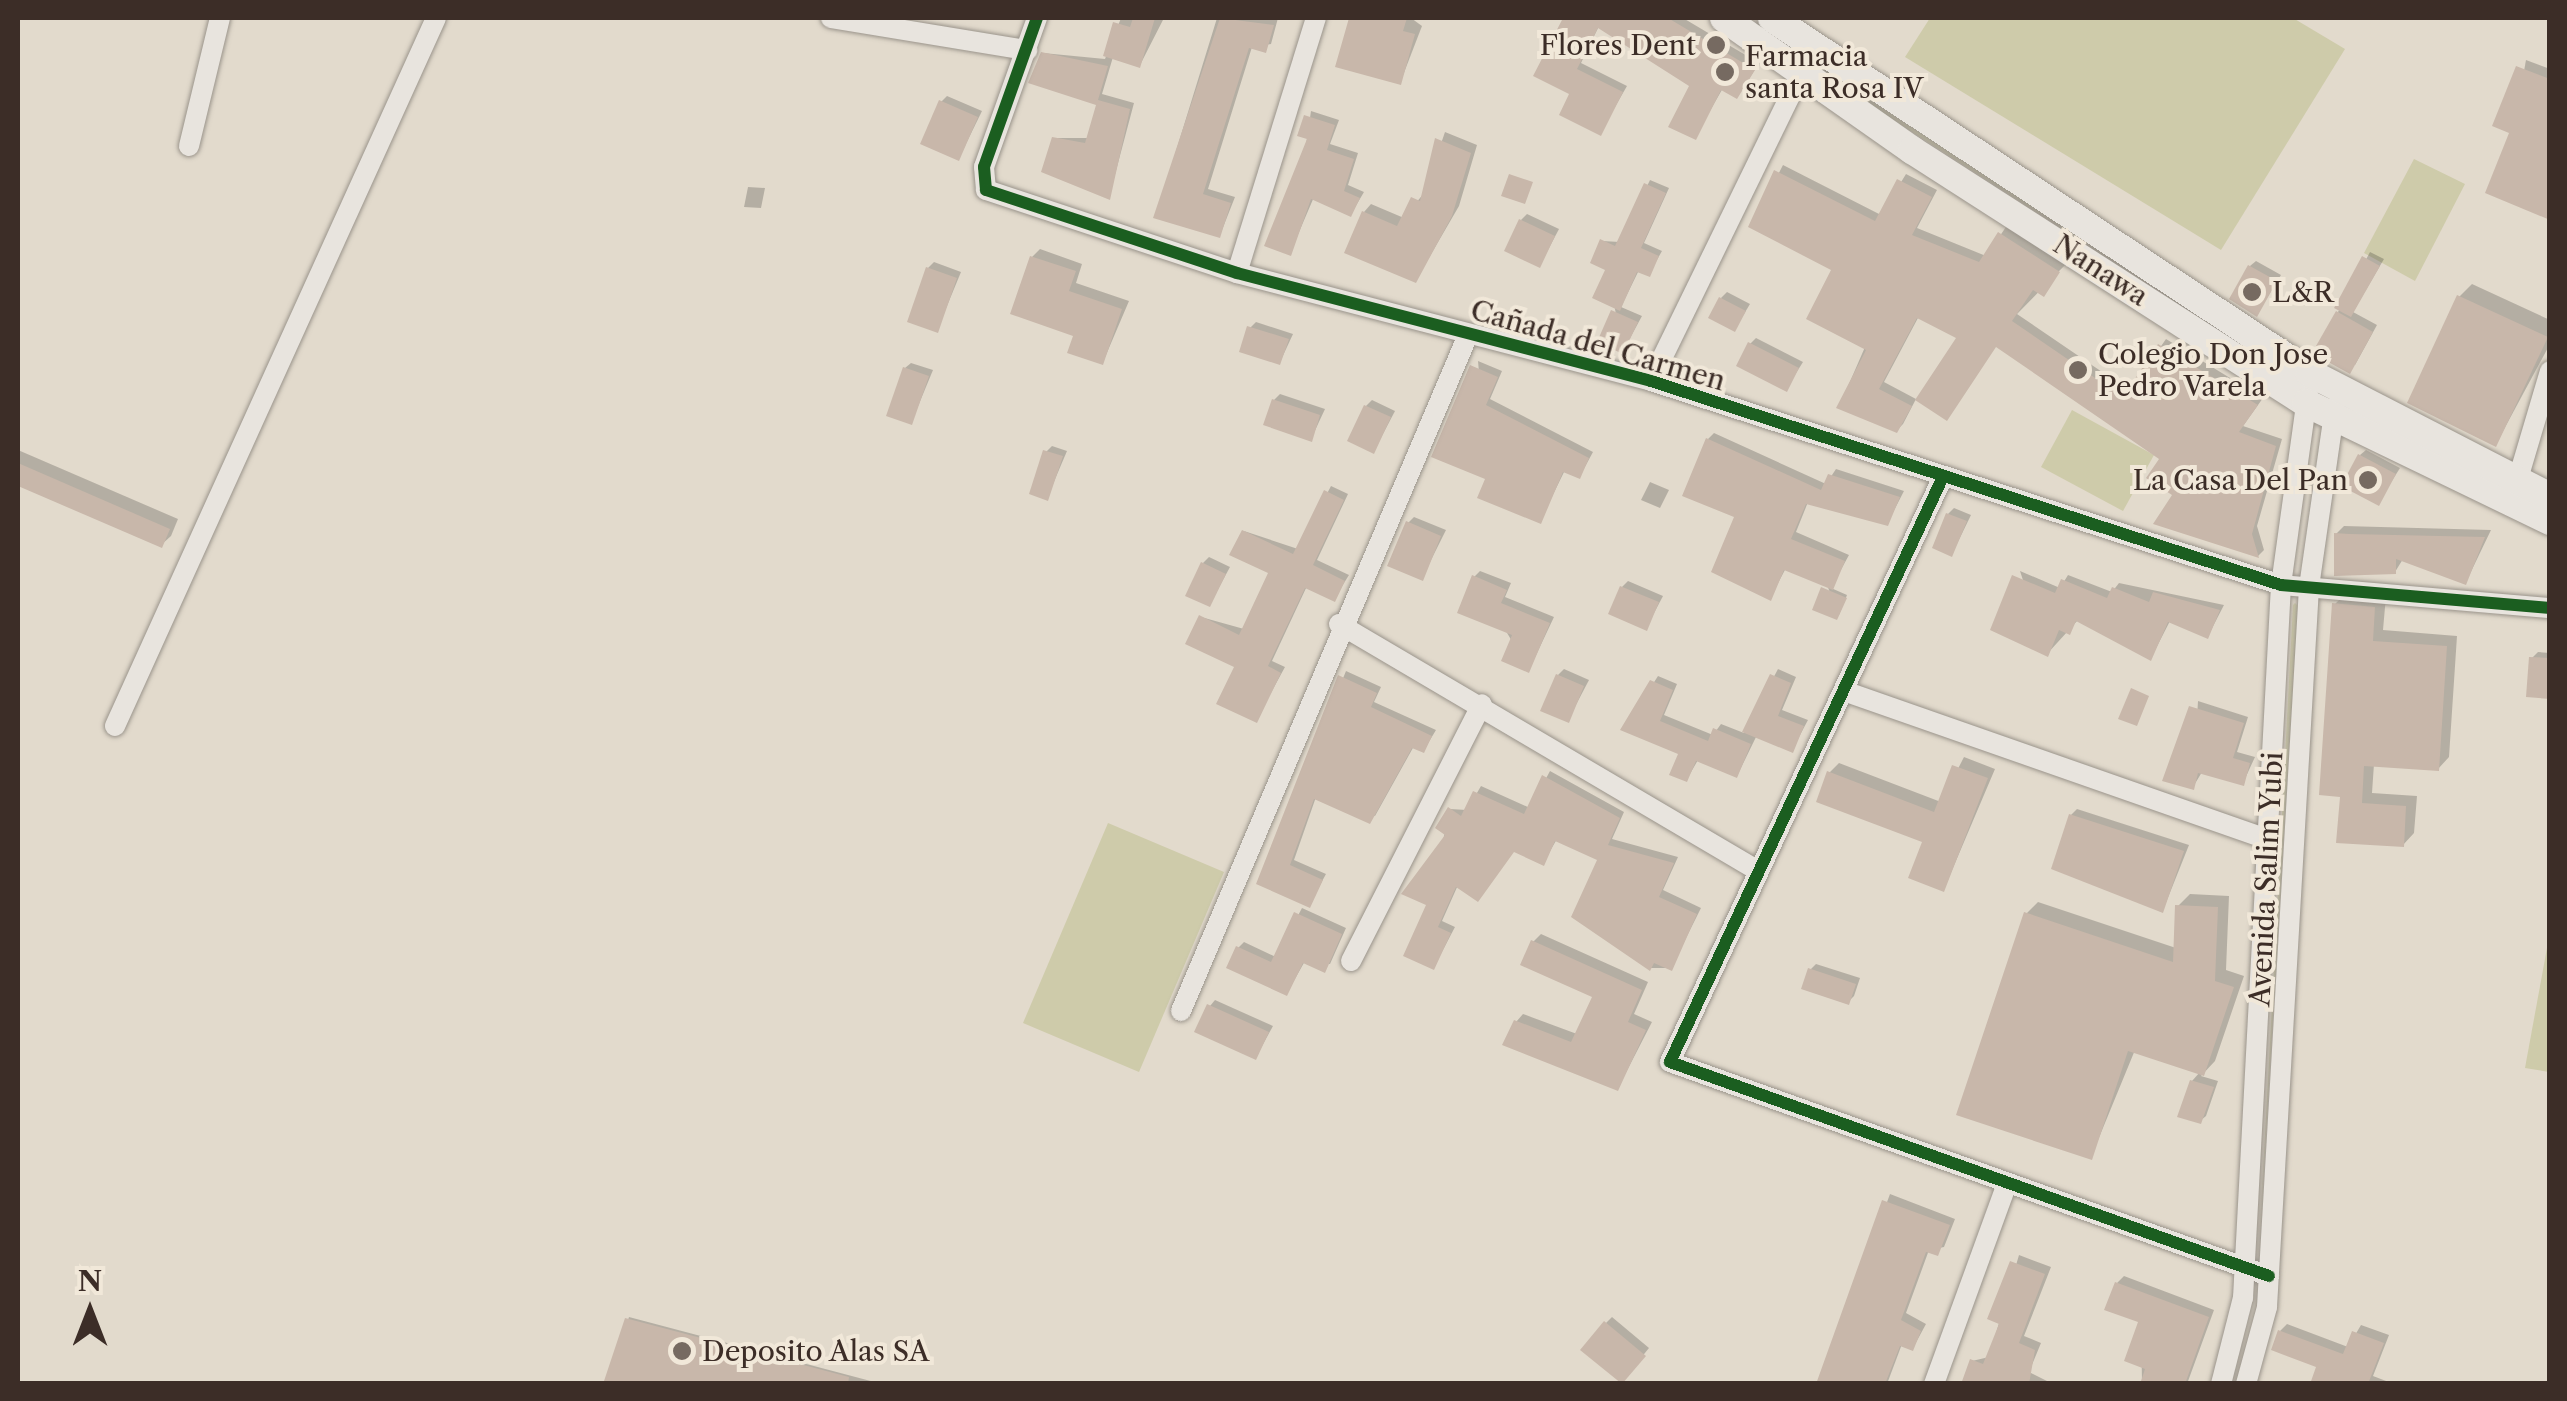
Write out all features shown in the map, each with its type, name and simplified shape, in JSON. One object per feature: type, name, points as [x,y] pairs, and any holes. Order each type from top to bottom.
[{"type":"main road","name":"Nanawa","points":[[1724,18],[1808,60],[2310,373],[2336,401],[2514,491],[2550,521]]},
{"type":"main road","name":"Nanawa","points":[[1772,18],[1808,60],[2306,402],[2336,401]]},
{"type":"main road","name":"Nanawa","points":[[2514,491],[2550,497]]},
{"type":"street","points":[[189,146],[220,18]]},
{"type":"street","points":[[115,726],[436,18]]},
{"type":"street","points":[[831,18],[1027,50],[1037,18]]},
{"type":"street","points":[[1237,273],[1316,18]]},
{"type":"street","name":"Cañada del Carmen","points":[[1027,50],[984,167],[986,190],[1237,273],[1651,380],[1941,481],[2280,585],[2550,608]]},
{"type":"street","points":[[1651,380],[1808,60]]},
{"type":"street","points":[[1181,1011],[1339,624],[1468,334]]},
{"type":"street","points":[[2514,491],[2550,372]]},
{"type":"street","name":"Avenida Salim Yubi","points":[[2221,1384],[2245,1268],[2280,585],[2310,373]]},
{"type":"street","name":"Avenida Salim Yubi","points":[[2246,1384],[2269,1276],[2309,588],[2336,401]]},
{"type":"street","points":[[1941,481],[1670,1062],[2006,1186],[2269,1276]]},
{"type":"street","points":[[1339,624],[1482,704],[1758,871]]},
{"type":"street","points":[[1844,691],[2269,840]]},
{"type":"street","points":[[1352,962],[1482,704]]},
{"type":"street","points":[[1934,1384],[2006,1186]]},
{"type":"shaded area","points":[[1930,18],[2293,18],[2345,49],[2221,250],[1905,57]]},
{"type":"shaded area","points":[[1825,71],[2288,372],[2287,374],[1824,75]]},
{"type":"shaded area","points":[[2414,159],[2465,184],[2415,281],[2364,253]]},
{"type":"shaded area","points":[[2072,410],[2154,455],[2123,511],[2041,467]]},
{"type":"shaded area","points":[[2293,605],[2298,606],[2260,1232]]},
{"type":"shaded area","points":[[1108,823],[1224,872],[1139,1072],[1023,1023]]},
{"type":"shaded area","points":[[2549,937],[2550,1072],[2525,1068]]},
{"type":"building","points":[[1133,18],[1155,18],[1140,68],[1103,56],[1113,22],[1130,27]]},
{"type":"building","points":[[1220,18],[1274,25],[1266,53],[1249,48],[1203,194],[1231,203],[1220,238],[1153,218]]},
{"type":"building","points":[[1349,18],[1407,18],[1403,31],[1415,34],[1401,85],[1335,67]]},
{"type":"building","points":[[1563,18],[1668,18],[1755,70],[1737,99],[1721,90],[1696,140],[1668,127],[1689,86],[1598,28],[1577,69],[1623,92],[1601,136],[1559,115],[1569,94],[1533,76]]},
{"type":"building","points":[[1041,52],[1108,66],[1098,100],[1130,109],[1110,200],[1041,172],[1052,137],[1085,143],[1096,105],[1028,83]]},
{"type":"building","points":[[2516,66],[2550,79],[2550,220],[2485,193],[2509,133],[2492,126]]},
{"type":"building","points":[[939,100],[978,117],[959,161],[920,144]]},
{"type":"building","points":[[1304,115],[1335,125],[1327,150],[1354,159],[1344,191],[1360,198],[1351,217],[1311,199],[1291,256],[1264,246],[1307,139],[1297,136]]},
{"type":"building","points":[[1435,138],[1471,153],[1452,216],[1416,283],[1344,253],[1362,211],[1397,226],[1411,197],[1420,201]]},
{"type":"building","points":[[1774,170],[1875,221],[1897,179],[1932,197],[1912,235],[1979,262],[1998,232],[2060,272],[2044,297],[2033,290],[2012,321],[2123,397],[2158,344],[2258,405],[2239,432],[2276,446],[2252,534],[2259,558],[2153,524],[2172,495],[2146,478],[2159,459],[1996,347],[1947,421],[1915,400],[1956,338],[1917,318],[1879,389],[1912,406],[1897,433],[1836,408],[1866,350],[1806,319],[1831,270],[1748,227]]},
{"type":"building","points":[[1509,174],[1533,182],[1525,204],[1501,196]]},
{"type":"building","points":[[1644,183],[1666,193],[1641,248],[1659,256],[1650,277],[1637,272],[1620,311],[1592,298],[1605,270],[1590,263],[1600,239],[1615,246]]},
{"type":"building","points":[[1519,219],[1555,236],[1540,268],[1504,251]]},
{"type":"building","points":[[1030,256],[1076,271],[1069,291],[1122,309],[1103,365],[1067,353],[1073,336],[1010,314]]},
{"type":"building","points":[[2362,256],[2380,266],[2351,317],[2334,308]]},
{"type":"building","name":"L&R","points":[[2248,265],[2277,281],[2257,317],[2229,299]]},
{"type":"building","points":[[926,267],[957,278],[938,333],[907,322]]},
{"type":"building","points":[[2457,295],[2548,337],[2496,447],[2407,403]]},
{"type":"building","points":[[1719,297],[1746,311],[1735,332],[1708,318]]},
{"type":"building","points":[[1611,310],[1638,322],[1623,354],[1597,342]]},
{"type":"building","points":[[2336,311],[2373,332],[2350,374],[2312,353]]},
{"type":"building","points":[[1247,326],[1289,339],[1280,365],[1239,352]]},
{"type":"building","points":[[1748,342],[1799,368],[1787,392],[1736,366]]},
{"type":"building","points":[[1470,365],[1498,377],[1486,405],[1589,458],[1580,479],[1563,472],[1541,524],[1477,498],[1485,479],[1431,457]]},
{"type":"building","points":[[903,367],[929,376],[912,425],[886,416]]},
{"type":"building","points":[[1272,399],[1320,415],[1312,442],[1263,425]]},
{"type":"building","points":[[1364,405],[1391,417],[1374,454],[1347,441]]},
{"type":"building","points":[[1706,438],[1821,490],[1828,474],[1900,497],[1888,526],[1806,504],[1791,539],[1845,561],[1833,590],[1784,570],[1771,601],[1711,572],[1734,517],[1682,496]]},
{"type":"building","points":[[1043,450],[1063,456],[1048,501],[1029,494]]},
{"type":"building","name":"La Casa Del Pan","points":[[2358,454],[2396,474],[2379,506],[2341,486]]},
{"type":"building","points":[[18,463],[170,529],[162,548],[18,486]]},
{"type":"building","points":[[1324,490],[1344,500],[1313,565],[1345,581],[1335,602],[1305,588],[1268,666],[1281,673],[1257,723],[1216,704],[1234,667],[1185,644],[1199,615],[1239,635],[1268,573],[1229,555],[1242,530],[1293,554]]},
{"type":"building","points":[[1946,513],[1967,521],[1952,557],[1932,548]]},
{"type":"building","points":[[1406,521],[1441,536],[1423,581],[1387,566]]},
{"type":"building","points":[[2334,533],[2485,537],[2466,585],[2396,559],[2396,574],[2334,576]]},
{"type":"building","points":[[1201,562],[1226,574],[1210,607],[1185,596]]},
{"type":"building","points":[[1472,575],[1507,590],[1501,603],[1550,623],[1529,673],[1501,661],[1512,635],[1457,613]]},
{"type":"building","points":[[2012,575],[2055,593],[2061,579],[2107,598],[2112,587],[2149,602],[2153,592],[2220,610],[2208,639],[2168,622],[2151,661],[2076,621],[2070,635],[2059,630],[2048,657],[1990,630]]},
{"type":"building","points":[[1620,586],[1659,602],[1647,631],[1608,614]]},
{"type":"building","points":[[1821,587],[1847,598],[1837,620],[1812,610]]},
{"type":"building","points":[[2332,603],[2375,607],[2373,641],[2447,646],[2439,771],[2364,766],[2362,803],[2406,806],[2404,847],[2336,843],[2340,797],[2319,795]]},
{"type":"building","points":[[2529,657],[2550,658],[2550,699],[2526,697]]},
{"type":"building","points":[[1556,674],[1584,686],[1569,723],[1540,711]]},
{"type":"building","points":[[1770,674],[1791,683],[1778,716],[1804,726],[1793,753],[1742,732]]},
{"type":"building","points":[[1338,675],[1377,693],[1371,707],[1432,736],[1424,753],[1412,748],[1370,824],[1314,799],[1290,865],[1323,880],[1310,908],[1256,884]]},
{"type":"building","points":[[1650,680],[1673,690],[1660,721],[1708,741],[1713,728],[1751,744],[1737,778],[1696,761],[1687,782],[1669,775],[1678,754],[1620,730]]},
{"type":"building","points":[[2131,688],[2149,696],[2137,726],[2118,719]]},
{"type":"building","points":[[2189,706],[2244,723],[2233,758],[2250,763],[2244,786],[2198,773],[2194,790],[2162,781]]},
{"type":"building","points":[[1952,765],[1988,778],[1944,892],[1908,878],[1922,842],[1816,802],[1827,771],[1934,812]]},
{"type":"building","points":[[1542,775],[1620,818],[1608,845],[1674,863],[1659,897],[1697,914],[1672,971],[1654,963],[1650,971],[1571,917],[1597,860],[1555,841],[1544,866],[1514,852],[1478,902],[1456,887],[1438,927],[1451,933],[1434,970],[1403,956],[1426,905],[1401,894],[1445,835],[1435,828],[1448,807],[1461,816],[1473,791],[1524,814]]},
{"type":"building","points":[[2069,814],[2184,851],[2163,913],[2051,869]]},
{"type":"building","points":[[2175,905],[2218,907],[2215,981],[2234,987],[2204,1076],[2128,1051],[2092,1160],[1956,1115],[2024,912],[2173,962]]},
{"type":"building","points":[[1294,912],[1342,934],[1325,973],[1303,963],[1287,996],[1226,968],[1236,946],[1271,962]]},
{"type":"building","points":[[1531,940],[1642,990],[1628,1022],[1646,1030],[1618,1091],[1502,1045],[1514,1020],[1571,1042],[1592,997],[1520,965]]},
{"type":"building","points":[[1808,968],[1856,984],[1849,1005],[1801,989]]},
{"type":"building","points":[[1207,1004],[1269,1032],[1256,1060],[1194,1032]]},
{"type":"building","points":[[2190,1080],[2214,1087],[2201,1124],[2177,1117]]},
{"type":"building","points":[[1882,1200],[1950,1225],[1938,1256],[1926,1252],[1901,1320],[1921,1331],[1913,1351],[1900,1346],[1885,1384],[1816,1384]]},
{"type":"building","points":[[2010,1261],[2045,1274],[2019,1343],[2035,1350],[2029,1384],[1961,1384],[1970,1359],[1983,1364],[1999,1324],[1987,1319]]},
{"type":"building","points":[[2115,1282],[2209,1317],[2185,1384],[2140,1384],[2145,1369],[2124,1361],[2138,1322],[2104,1310]]},
{"type":"building","name":"Deposito Alas SA","points":[[625,1318],[849,1377],[848,1384],[603,1384]]},
{"type":"building","points":[[1604,1321],[1646,1356],[1622,1384],[1580,1350]]},
{"type":"building","points":[[2278,1330],[2343,1354],[2352,1331],[2384,1343],[2368,1384],[2310,1384],[2316,1367],[2271,1350]]},
{"type":"cycle path","points":[[1037,18],[984,167],[986,190],[1237,273],[1651,381],[2281,585],[2550,608]]},
{"type":"cycle path","points":[[1941,481],[1670,1062],[2269,1276]]},
{"type":"place","name":"Flores Dent","points":[[1716,45]]},
{"type":"place","name":"Farmacia santa Rosa IV","points":[[1725,72]]},
{"type":"place","name":"L&R","points":[[2252,292]]},
{"type":"place","name":"Colegio Don Jose Pedro Varela","points":[[2078,370]]},
{"type":"place","name":"La Casa Del Pan","points":[[2368,480]]},
{"type":"place","name":"Deposito Alas SA","points":[[682,1351]]}]
